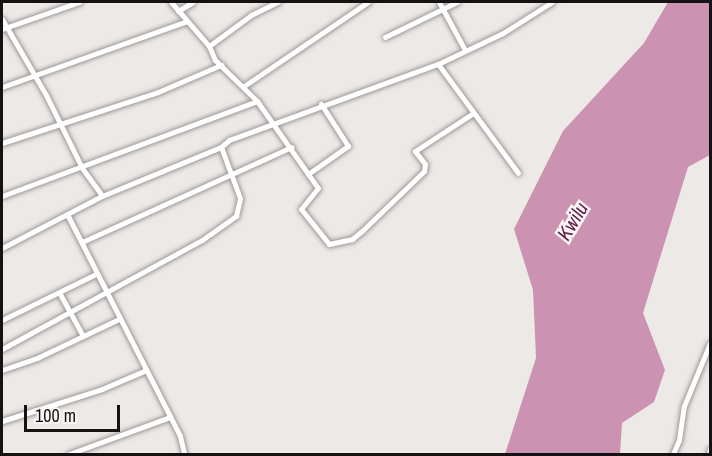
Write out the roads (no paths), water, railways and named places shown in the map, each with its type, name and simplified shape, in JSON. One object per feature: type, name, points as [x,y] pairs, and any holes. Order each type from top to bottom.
[{"type":"street","points":[[4,28],[79,2]]},
{"type":"street","points":[[171,2],[184,22],[209,46],[221,65],[257,101],[318,188],[304,202],[302,212],[329,244],[351,239],[424,171],[425,164],[415,151],[472,114]]},
{"type":"street","points":[[178,11],[193,2]]},
{"type":"street","points":[[209,46],[251,15],[278,2]]},
{"type":"street","points":[[244,86],[368,2]]},
{"type":"street","points":[[439,2],[465,50]]},
{"type":"street","points":[[385,37],[457,2]]},
{"type":"street","points":[[2,248],[102,196],[221,147],[229,140],[321,104],[438,64],[503,33],[552,2]]},
{"type":"street","points":[[2,19],[4,28],[34,75],[82,168],[102,196]]},
{"type":"street","points":[[2,87],[184,22]]},
{"type":"street","points":[[438,64],[472,114],[518,173]]},
{"type":"street","points":[[2,143],[168,88],[221,65]]},
{"type":"street","points":[[2,196],[257,101]]},
{"type":"street","points":[[308,174],[348,146],[321,104]]},
{"type":"street","points":[[2,349],[219,230],[237,216],[240,198],[234,172],[221,147]]},
{"type":"street","points":[[82,242],[291,147]]},
{"type":"street","points":[[67,214],[144,371],[170,417],[184,454]]},
{"type":"street","points":[[2,320],[60,294],[96,274]]},
{"type":"street","points":[[60,294],[84,336]]},
{"type":"street","points":[[2,370],[119,319]]},
{"type":"street","points":[[673,454],[680,440],[684,406],[711,343]]},
{"type":"street","points":[[2,421],[102,390],[144,371]]},
{"type":"street","points":[[69,454],[170,417]]},
{"type":"street","points":[[88,448],[91,454]]},
{"type":"street","points":[[709,454],[711,449]]},
{"type":"water","name":"Kwilu","points":[[668,2],[710,2],[710,155],[688,167],[643,313],[665,370],[654,402],[622,423],[620,454],[505,454],[536,358],[533,290],[514,229],[563,131],[644,43]]}]
